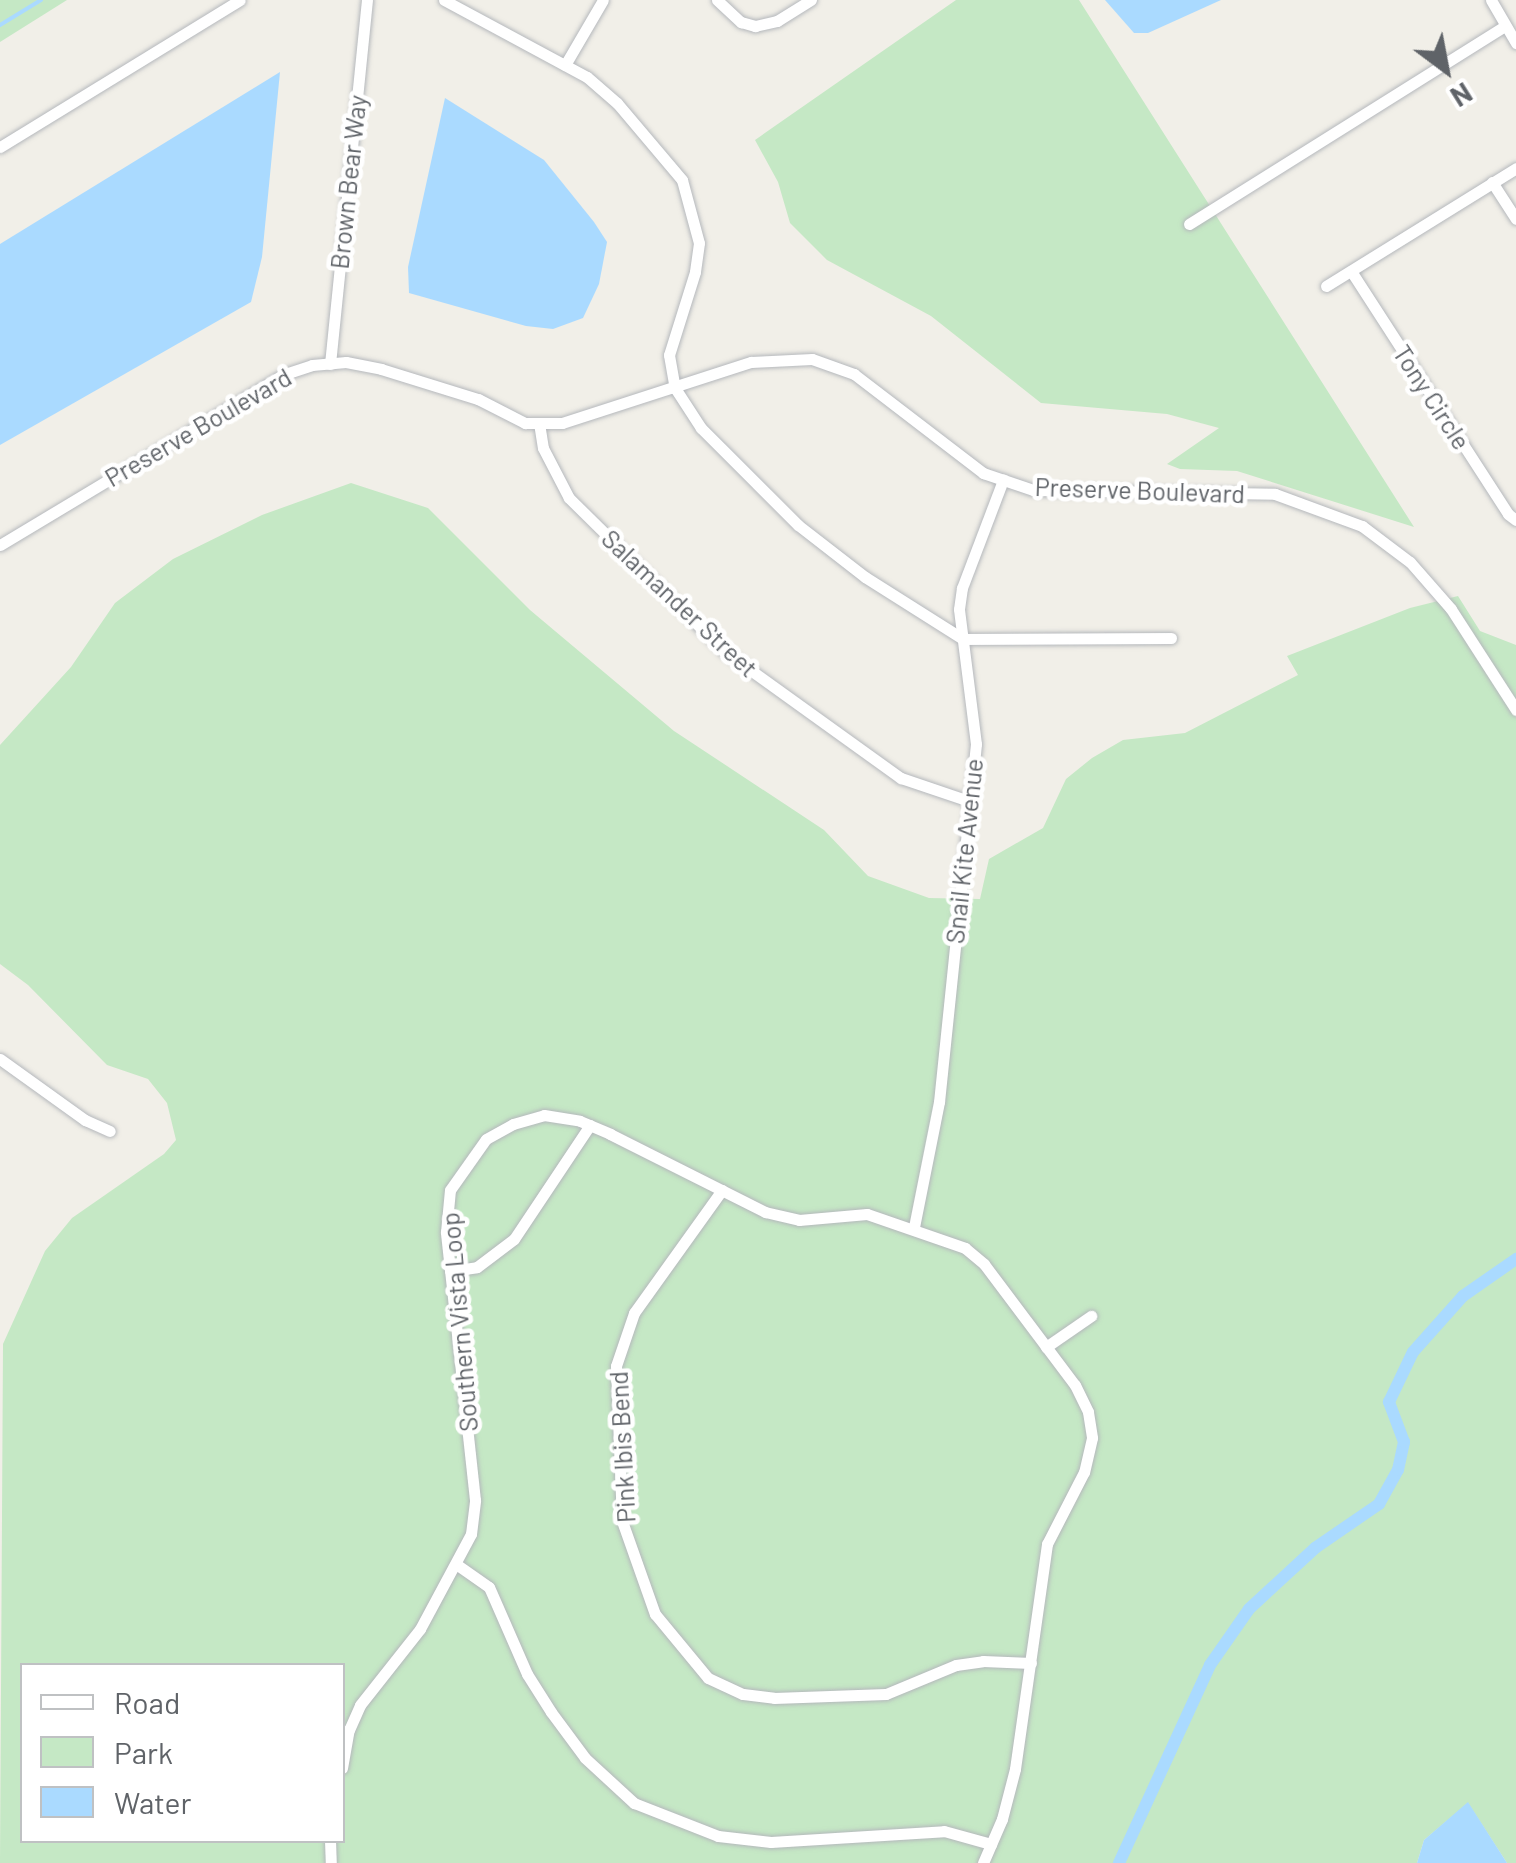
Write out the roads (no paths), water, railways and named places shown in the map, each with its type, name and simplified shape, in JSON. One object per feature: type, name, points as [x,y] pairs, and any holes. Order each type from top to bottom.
[{"type":"street","points":[[0,147],[240,0]]},
{"type":"street","name":"Brown Bear Way","points":[[330,364],[367,0]]},
{"type":"street","points":[[444,0],[565,64],[617,103],[682,180],[691,200],[699,243],[696,272],[668,355],[675,388],[702,428],[798,525],[864,577],[963,639],[1170,638]]},
{"type":"street","points":[[565,64],[603,0]]},
{"type":"street","points":[[716,0],[741,22],[756,26],[777,21],[811,0]]},
{"type":"street","points":[[1490,0],[1516,43]]},
{"type":"street","points":[[1190,224],[1505,26]]},
{"type":"street","points":[[1326,286],[1516,168]]},
{"type":"street","points":[[1492,182],[1516,219]]},
{"type":"street","name":"Tony Circle","points":[[1351,271],[1508,514],[1516,520]]},
{"type":"street","name":"Preserve Boulevard","points":[[0,545],[285,374],[330,364],[381,369],[478,399],[525,423],[562,423],[751,362],[779,357],[833,363],[854,374],[957,455],[1003,480],[1033,490],[1275,494],[1362,526],[1410,562],[1451,609],[1516,710]]},
{"type":"street","name":"Salamander Street","points":[[539,423],[543,448],[568,498],[724,651],[901,778],[969,801]]},
{"type":"street","name":"Snail Kite Avenue","points":[[914,1228],[940,1102],[976,744],[963,639],[962,588],[1003,480]]},
{"type":"street","points":[[0,1060],[85,1120],[110,1131]]},
{"type":"street","name":"Southern Vista Loop","points":[[345,1752],[360,1705],[420,1629],[471,1534],[475,1500],[446,1232],[450,1190],[486,1139],[513,1124],[544,1116],[590,1125],[766,1212],[798,1220],[867,1214],[954,1242],[984,1264],[1046,1347],[1088,1412],[1092,1438],[1084,1472],[1047,1544],[1015,1769],[983,1863]]},
{"type":"street","points":[[450,1271],[477,1268],[514,1239],[590,1125]]},
{"type":"street","name":"Pink Ibis Bend","points":[[722,1190],[634,1313],[616,1366],[622,1521],[655,1614],[688,1659],[708,1678],[743,1694],[774,1698],[886,1694],[956,1665],[983,1661],[1031,1663]]},
{"type":"street","points":[[1046,1347],[1090,1316]]},
{"type":"street","points":[[456,1564],[489,1588],[527,1674],[552,1712],[586,1758],[634,1803],[718,1836],[770,1842],[944,1831],[991,1844]]},
{"type":"water","points":[[1105,0],[1221,0],[1148,33],[1134,33]]},
{"type":"water","points":[[280,72],[262,257],[251,302],[0,445],[0,244]]},
{"type":"water","points":[[445,98],[544,160],[607,242],[599,284],[583,318],[553,329],[526,326],[409,293],[408,267]]},
{"type":"water","points":[[1468,1802],[1507,1863],[1417,1863],[1424,1840]]},
{"type":"waterway","points":[[0,25],[41,0]]},
{"type":"waterway","points":[[1119,1863],[1210,1665],[1249,1609],[1315,1548],[1379,1504],[1398,1470],[1404,1442],[1389,1402],[1413,1352],[1463,1296],[1516,1259]]}]
